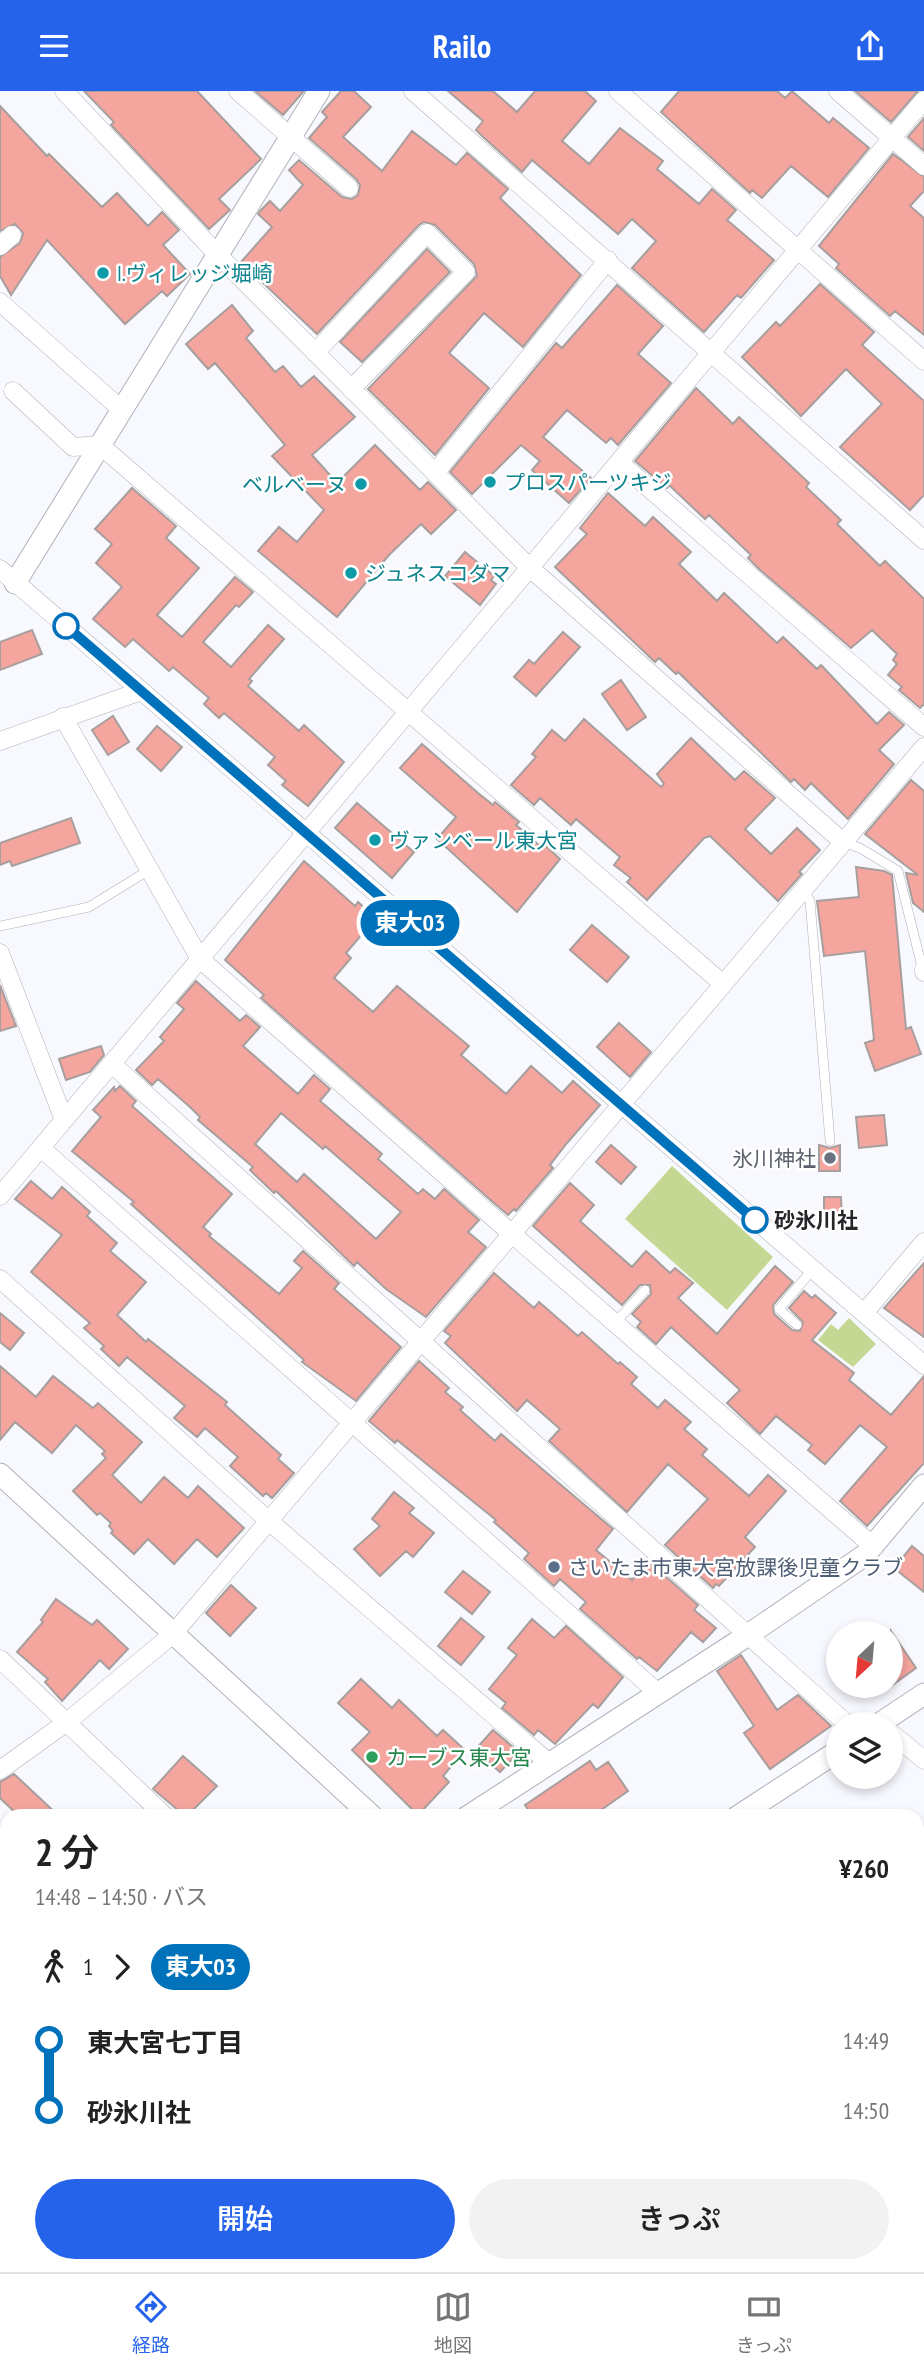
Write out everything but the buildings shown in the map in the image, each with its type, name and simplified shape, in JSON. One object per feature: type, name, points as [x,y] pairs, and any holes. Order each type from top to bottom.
[{"type":"street","points":[[64,91],[217,254],[530,568],[844,842]]},
{"type":"street","points":[[238,91],[349,188]]},
{"type":"street","points":[[319,91],[100,445],[8,576],[924,1365]]},
{"type":"street","points":[[413,91],[924,540]]},
{"type":"street","points":[[618,91],[924,361]]},
{"type":"street","points":[[838,91],[924,166]]},
{"type":"street","points":[[0,1196],[924,100]]},
{"type":"street","points":[[315,353],[428,233],[466,272],[351,389]]},
{"type":"street","points":[[435,473],[608,260]]},
{"type":"street","points":[[0,302],[122,410]]},
{"type":"street","points":[[13,391],[73,447],[100,445],[723,984]]},
{"type":"street","points":[[619,462],[924,727]]},
{"type":"street","points":[[0,741],[141,691]]},
{"type":"street","points":[[63,717],[200,960],[874,1547]]},
{"type":"street","points":[[0,1770],[67,1722],[173,1634],[924,747]]},
{"type":"street","points":[[0,953],[64,1120]]},
{"type":"street","points":[[112,1064],[834,1712]]},
{"type":"street","points":[[41,1148],[656,1692]]},
{"type":"street","points":[[864,1313],[924,1243]]},
{"type":"street","points":[[0,1279],[269,1521],[549,1763]]},
{"type":"street","points":[[0,1474],[364,1809]]},
{"type":"street","points":[[479,1809],[656,1692],[748,1635],[874,1547],[924,1485]]},
{"type":"street","points":[[0,1659],[158,1809]]},
{"type":"street","points":[[898,1712],[924,1694]]},
{"type":"street","points":[[903,1743],[924,1761]]},
{"type":"street","points":[[749,1809],[826,1759]]},
{"type":"lane","points":[[844,842],[860,848],[898,871],[924,971]]},
{"type":"lane","points":[[0,926],[89,907],[149,870]]},
{"type":"lane","points":[[804,889],[810,901],[830,1141]]},
{"type":"lane","points":[[797,1325],[779,1309],[813,1269]]},
{"type":"lane","points":[[615,1323],[645,1290]]},
{"type":"green space","points":[[672,1166],[773,1257],[727,1310],[625,1219]]},
{"type":"green space","points":[[849,1318],[876,1344],[853,1367],[818,1340],[831,1324],[838,1330]]},
{"type":"bus line","name":"東大03","points":[[66,626],[755,1220]]},
{"type":"place","name":"I.ヴィレッジ堀崎","points":[[103,273]]},
{"type":"place","name":"プロスパーツキジ","points":[[490,482]]},
{"type":"place","name":"ベルベーヌ","points":[[361,484]]},
{"type":"place","name":"ジュネスコダマ","points":[[351,573]]},
{"type":"place","name":"ヴァンベール東大宮","points":[[375,840]]},
{"type":"place","name":"氷川神社","points":[[830,1158]]},
{"type":"place","name":"砂氷川社","points":[[755,1220]]},
{"type":"place","name":"さいたま市東大宮放課後児童クラブ","points":[[554,1567]]},
{"type":"place","name":"カーブス東大宮","points":[[372,1757]]}]
